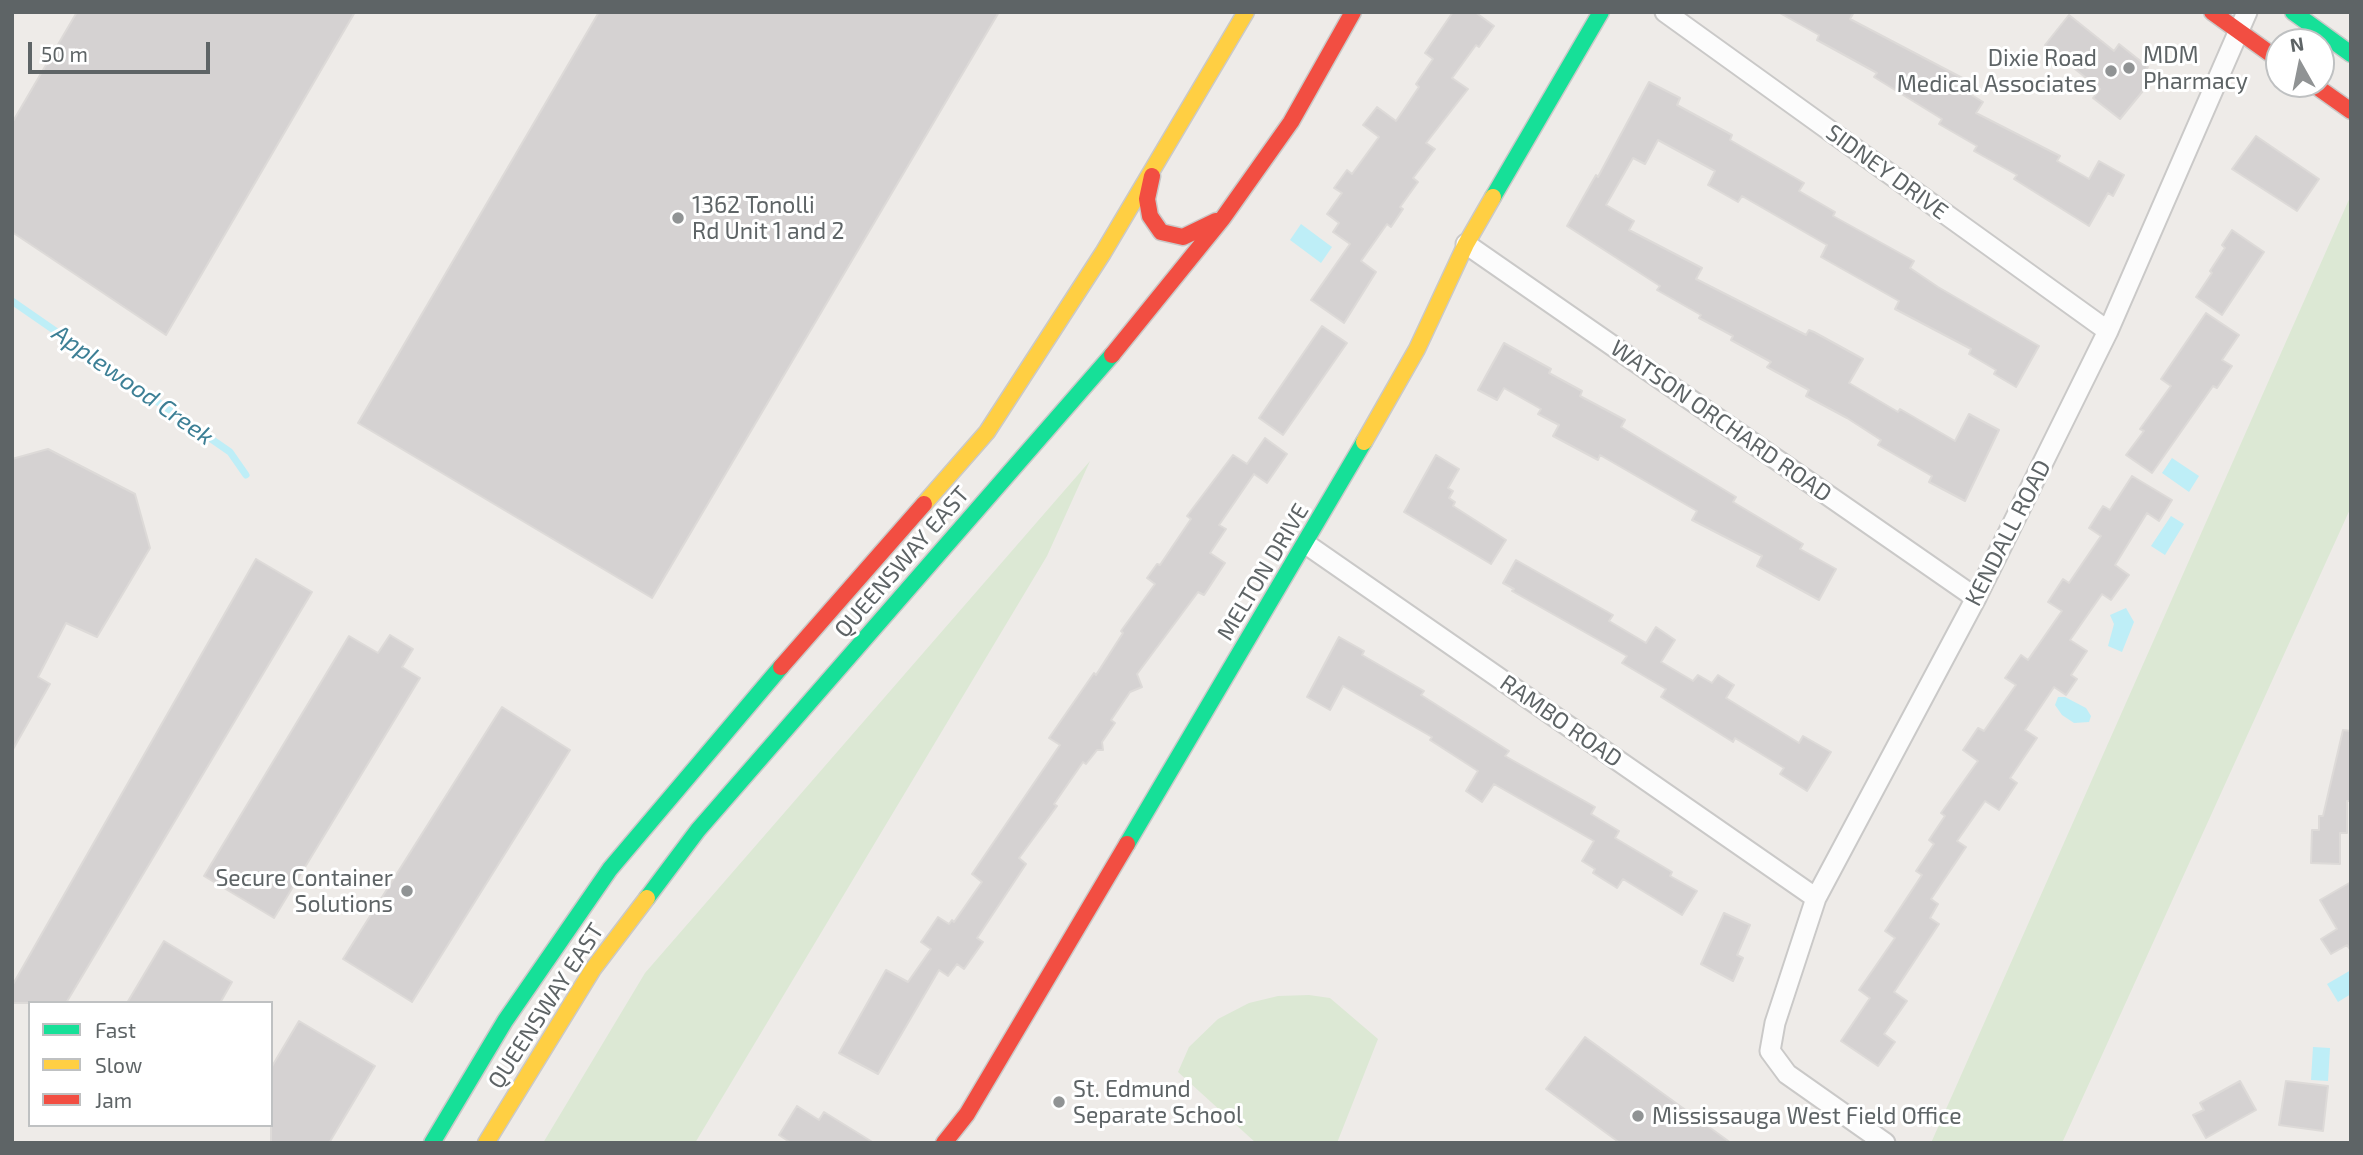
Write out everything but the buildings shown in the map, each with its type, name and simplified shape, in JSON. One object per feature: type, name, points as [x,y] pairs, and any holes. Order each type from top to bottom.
[{"type":"main road","name":"QUEENSWAY EAST","points":[[432,1143],[513,1010],[610,869],[733,722],[987,432],[1046,344],[1246,12]]},
{"type":"main road","name":"QUEENSWAY EAST","points":[[486,1143],[593,969],[698,830],[1086,387],[1223,218],[1291,122],[1353,12]]},
{"type":"main road","name":"MELTON DRIVE","points":[[944,1143],[967,1114],[1306,544],[1417,349],[1466,244],[1601,12]]},
{"type":"main road","points":[[2212,12],[2265,50]]},
{"type":"main road","points":[[2293,12],[2351,54]]},
{"type":"main road","points":[[2333,98],[2351,111]]},
{"type":"main road","points":[[1154,164],[1147,199],[1150,216],[1161,232],[1183,237],[1223,218]]},
{"type":"street","name":"SIDNEY DRIVE","points":[[1665,12],[2108,331]]},
{"type":"street","name":"KENDALL ROAD","points":[[1885,1143],[1787,1074],[1770,1051],[1771,1037],[1816,898],[1976,598],[2108,331],[2247,12]]},
{"type":"street","name":"WATSON ORCHARD ROAD","points":[[1466,244],[1976,598]]},
{"type":"street","name":"RAMBO ROAD","points":[[1306,544],[1816,898]]},
{"type":"green space","points":[[2351,195],[2351,507],[2062,1143],[1931,1143]]},
{"type":"green space","points":[[1090,461],[1047,556],[695,1143],[543,1143],[645,973]]},
{"type":"green space","points":[[1309,995],[1330,998],[1378,1039],[1337,1143],[1256,1143],[1178,1072],[1189,1047],[1218,1019],[1249,1003],[1278,996]]},
{"type":"water","points":[[1301,224],[1332,247],[1321,263],[1290,240]]},
{"type":"water","points":[[2172,458],[2199,476],[2189,492],[2162,473]]},
{"type":"water","points":[[2171,516],[2184,524],[2165,555],[2151,546]]},
{"type":"water","points":[[2126,608],[2134,622],[2122,652],[2108,646],[2114,624],[2110,615]]},
{"type":"water","points":[[2058,697],[2065,697],[2086,708],[2091,716],[2089,722],[2074,723],[2062,715],[2055,705]]},
{"type":"water","points":[[2351,970],[2351,994],[2338,1002],[2327,984]]},
{"type":"water","points":[[2313,1047],[2330,1048],[2328,1081],[2311,1080]]},
{"type":"waterway","name":"Applewood Creek","points":[[12,301],[230,452],[246,475]]},
{"type":"traffic: fast","points":[[1493,197],[1601,12]]},
{"type":"traffic: fast","points":[[2293,12],[2351,54]]},
{"type":"traffic: fast","points":[[647,898],[698,830],[1112,355]]},
{"type":"traffic: fast","points":[[1127,844],[1364,442]]},
{"type":"traffic: fast","points":[[432,1143],[505,1021],[610,869],[781,667]]},
{"type":"traffic: slow","points":[[924,504],[987,432],[1103,253],[1246,12]]},
{"type":"traffic: slow","points":[[1364,442],[1417,349],[1466,244],[1493,197]]},
{"type":"traffic: slow","points":[[486,1143],[593,969],[647,898]]},
{"type":"traffic: jam","points":[[1112,355],[1223,218],[1291,122],[1353,12]]},
{"type":"traffic: jam","points":[[2212,12],[2265,50]]},
{"type":"traffic: jam","points":[[2333,98],[2351,111]]},
{"type":"traffic: jam","points":[[1152,176],[1147,199],[1150,216],[1161,232],[1183,237],[1216,221]]},
{"type":"traffic: jam","points":[[781,667],[924,504]]},
{"type":"traffic: jam","points":[[944,1143],[967,1114],[1127,844]]},
{"type":"place","name":"MDM Pharmacy","points":[[2129,68]]},
{"type":"place","name":"Dixie Road Medical Associates","points":[[2111,71]]},
{"type":"place","name":"1362 Tonolli Rd Unit 1 and 2","points":[[678,218]]},
{"type":"place","name":"Secure Container Solutions","points":[[407,891]]},
{"type":"place","name":"St. Edmund Separate School","points":[[1059,1102]]},
{"type":"place","name":"Mississauga West Field Office","points":[[1638,1116]]}]
